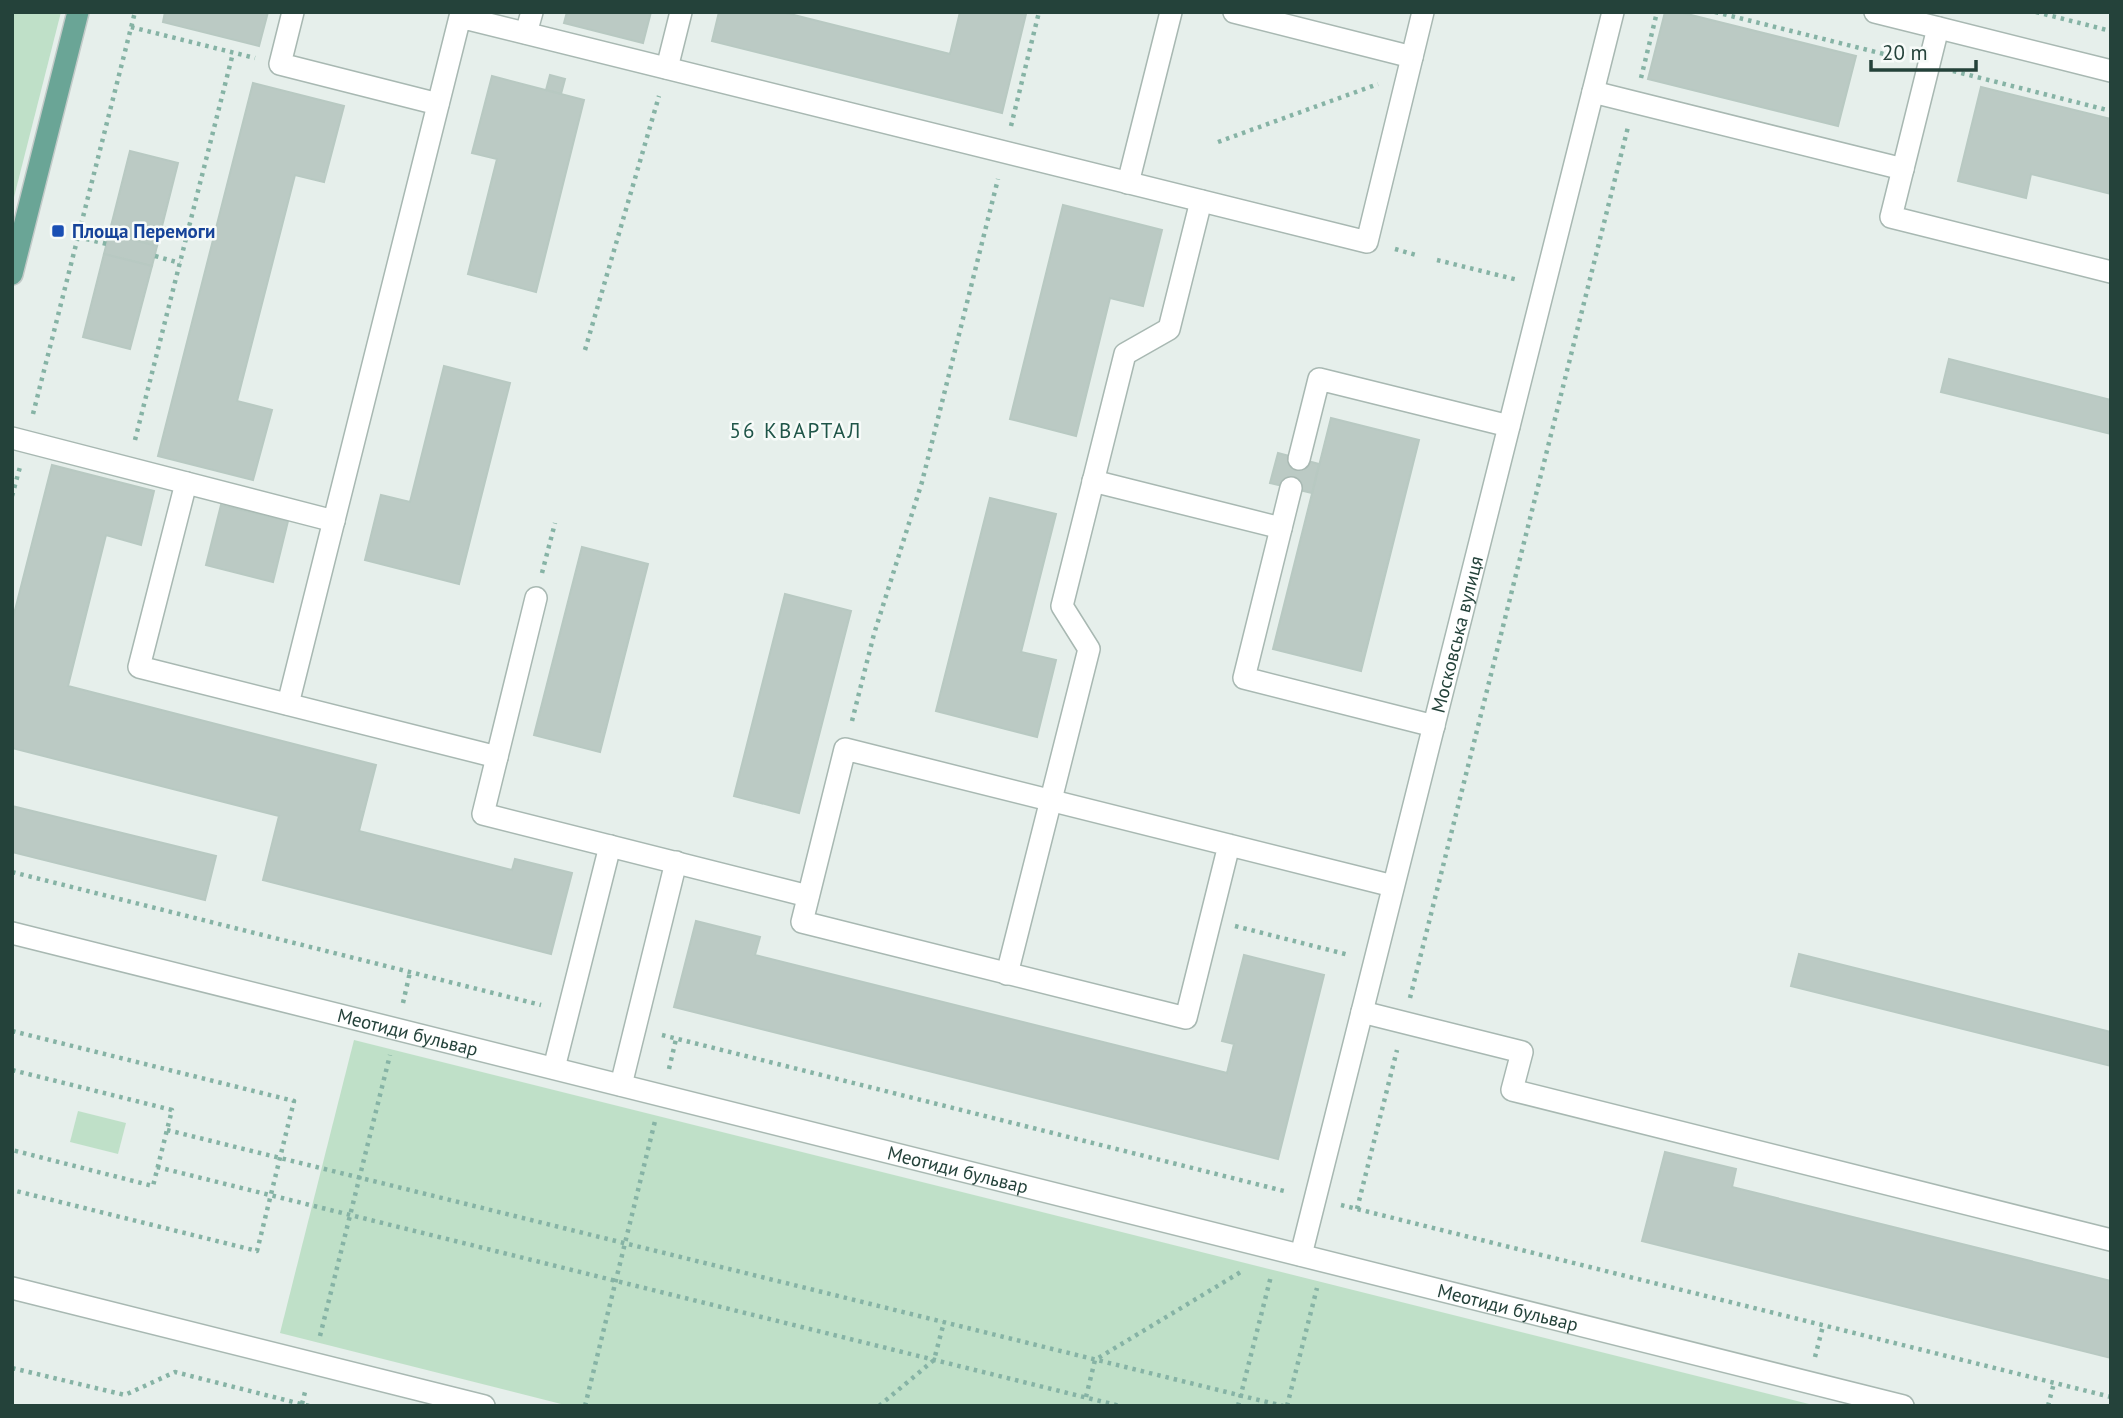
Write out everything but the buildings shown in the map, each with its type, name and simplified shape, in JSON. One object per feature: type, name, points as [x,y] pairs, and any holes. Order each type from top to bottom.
[{"type":"main road","points":[[12,274],[78,12]]},
{"type":"street","points":[[293,12],[280,64],[439,104]]},
{"type":"street","points":[[526,33],[532,12]]},
{"type":"street","points":[[667,68],[681,12]]},
{"type":"street","points":[[1129,183],[1171,12]]},
{"type":"street","points":[[1234,12],[1410,65]]},
{"type":"street","points":[[288,704],[460,17],[1367,242],[1423,12]]},
{"type":"street","name":"Московська вулиця","points":[[1301,1255],[1613,12]]},
{"type":"street","points":[[1875,12],[2111,71]]},
{"type":"street","points":[[1938,28],[1891,217],[2111,272]]},
{"type":"street","points":[[1593,92],[1903,169]]},
{"type":"street","points":[[1007,974],[1089,649],[1062,606],[1093,481],[1125,354],[1169,329],[1201,201]]},
{"type":"street","points":[[1299,458],[1319,379],[1509,426]]},
{"type":"street","points":[[19,440],[334,521]]},
{"type":"street","points":[[1093,481],[1282,528]]},
{"type":"street","points":[[186,483],[139,667],[497,757]]},
{"type":"street","points":[[1291,488],[1244,678],[1434,726]]},
{"type":"street","points":[[536,598],[483,814],[808,896]]},
{"type":"street","points":[[1229,845],[1186,1018],[802,922],[845,749],[1051,801],[1229,845],[1393,886]]},
{"type":"street","points":[[554,1068],[610,846]]},
{"type":"street","points":[[621,1085],[676,862]]},
{"type":"street","name":"Меотиди бульвар","points":[[12,933],[1903,1406]]},
{"type":"street","points":[[1362,1012],[1522,1052],[1512,1090],[2111,1240]]},
{"type":"street","points":[[12,1288],[484,1406]]},
{"type":"path","points":[[12,496],[19,440],[78,237],[135,12]]},
{"type":"path","points":[[845,749],[874,634],[922,482],[1040,12]]},
{"type":"path","points":[[1357,1209],[1657,12]]},
{"type":"path","points":[[2036,12],[2111,31]]},
{"type":"path","points":[[131,27],[280,64]]},
{"type":"path","points":[[127,468],[233,53]]},
{"type":"path","points":[[1218,142],[1410,65]]},
{"type":"path","points":[[585,350],[667,68]]},
{"type":"path","points":[[78,237],[107,244]]},
{"type":"path","points":[[155,256],[180,263]]},
{"type":"path","points":[[1437,260],[1521,281]]},
{"type":"path","points":[[536,598],[555,523]]},
{"type":"path","points":[[12,872],[568,1012]]},
{"type":"path","points":[[1211,920],[1352,955]]},
{"type":"path","points":[[12,1368],[125,1395],[175,1373],[305,1405],[313,1363],[410,972]]},
{"type":"path","points":[[635,1028],[1292,1193],[1289,1204]]},
{"type":"path","points":[[12,1031],[294,1101],[257,1251],[12,1190]]},
{"type":"path","points":[[584,1406],[676,1039]]},
{"type":"path","points":[[12,1070],[172,1110],[153,1185],[12,1150]]},
{"type":"path","points":[[167,1130],[1285,1406],[1324,1261]]},
{"type":"path","points":[[158,1167],[1120,1406]]},
{"type":"path","points":[[1335,1215],[1338,1204],[2111,1397]]},
{"type":"path","points":[[1086,1397],[1095,1360],[1278,1250]]},
{"type":"path","points":[[1238,1406],[1278,1250]]},
{"type":"path","points":[[879,1406],[934,1360],[944,1322]]},
{"type":"path","points":[[2048,1406],[2054,1383]]},
{"type":"green space","points":[[12,12],[61,12],[12,205]]},
{"type":"green space","points":[[354,1040],[1817,1406],[569,1406],[280,1333]]},
{"type":"green space","points":[[78,1111],[126,1123],[118,1154],[70,1142]]},
{"type":"place","name":"Площа Перемоги","points":[[58,231]]},
{"type":"district","name":"56 КВАРТАЛ","points":[[796,430]]}]
